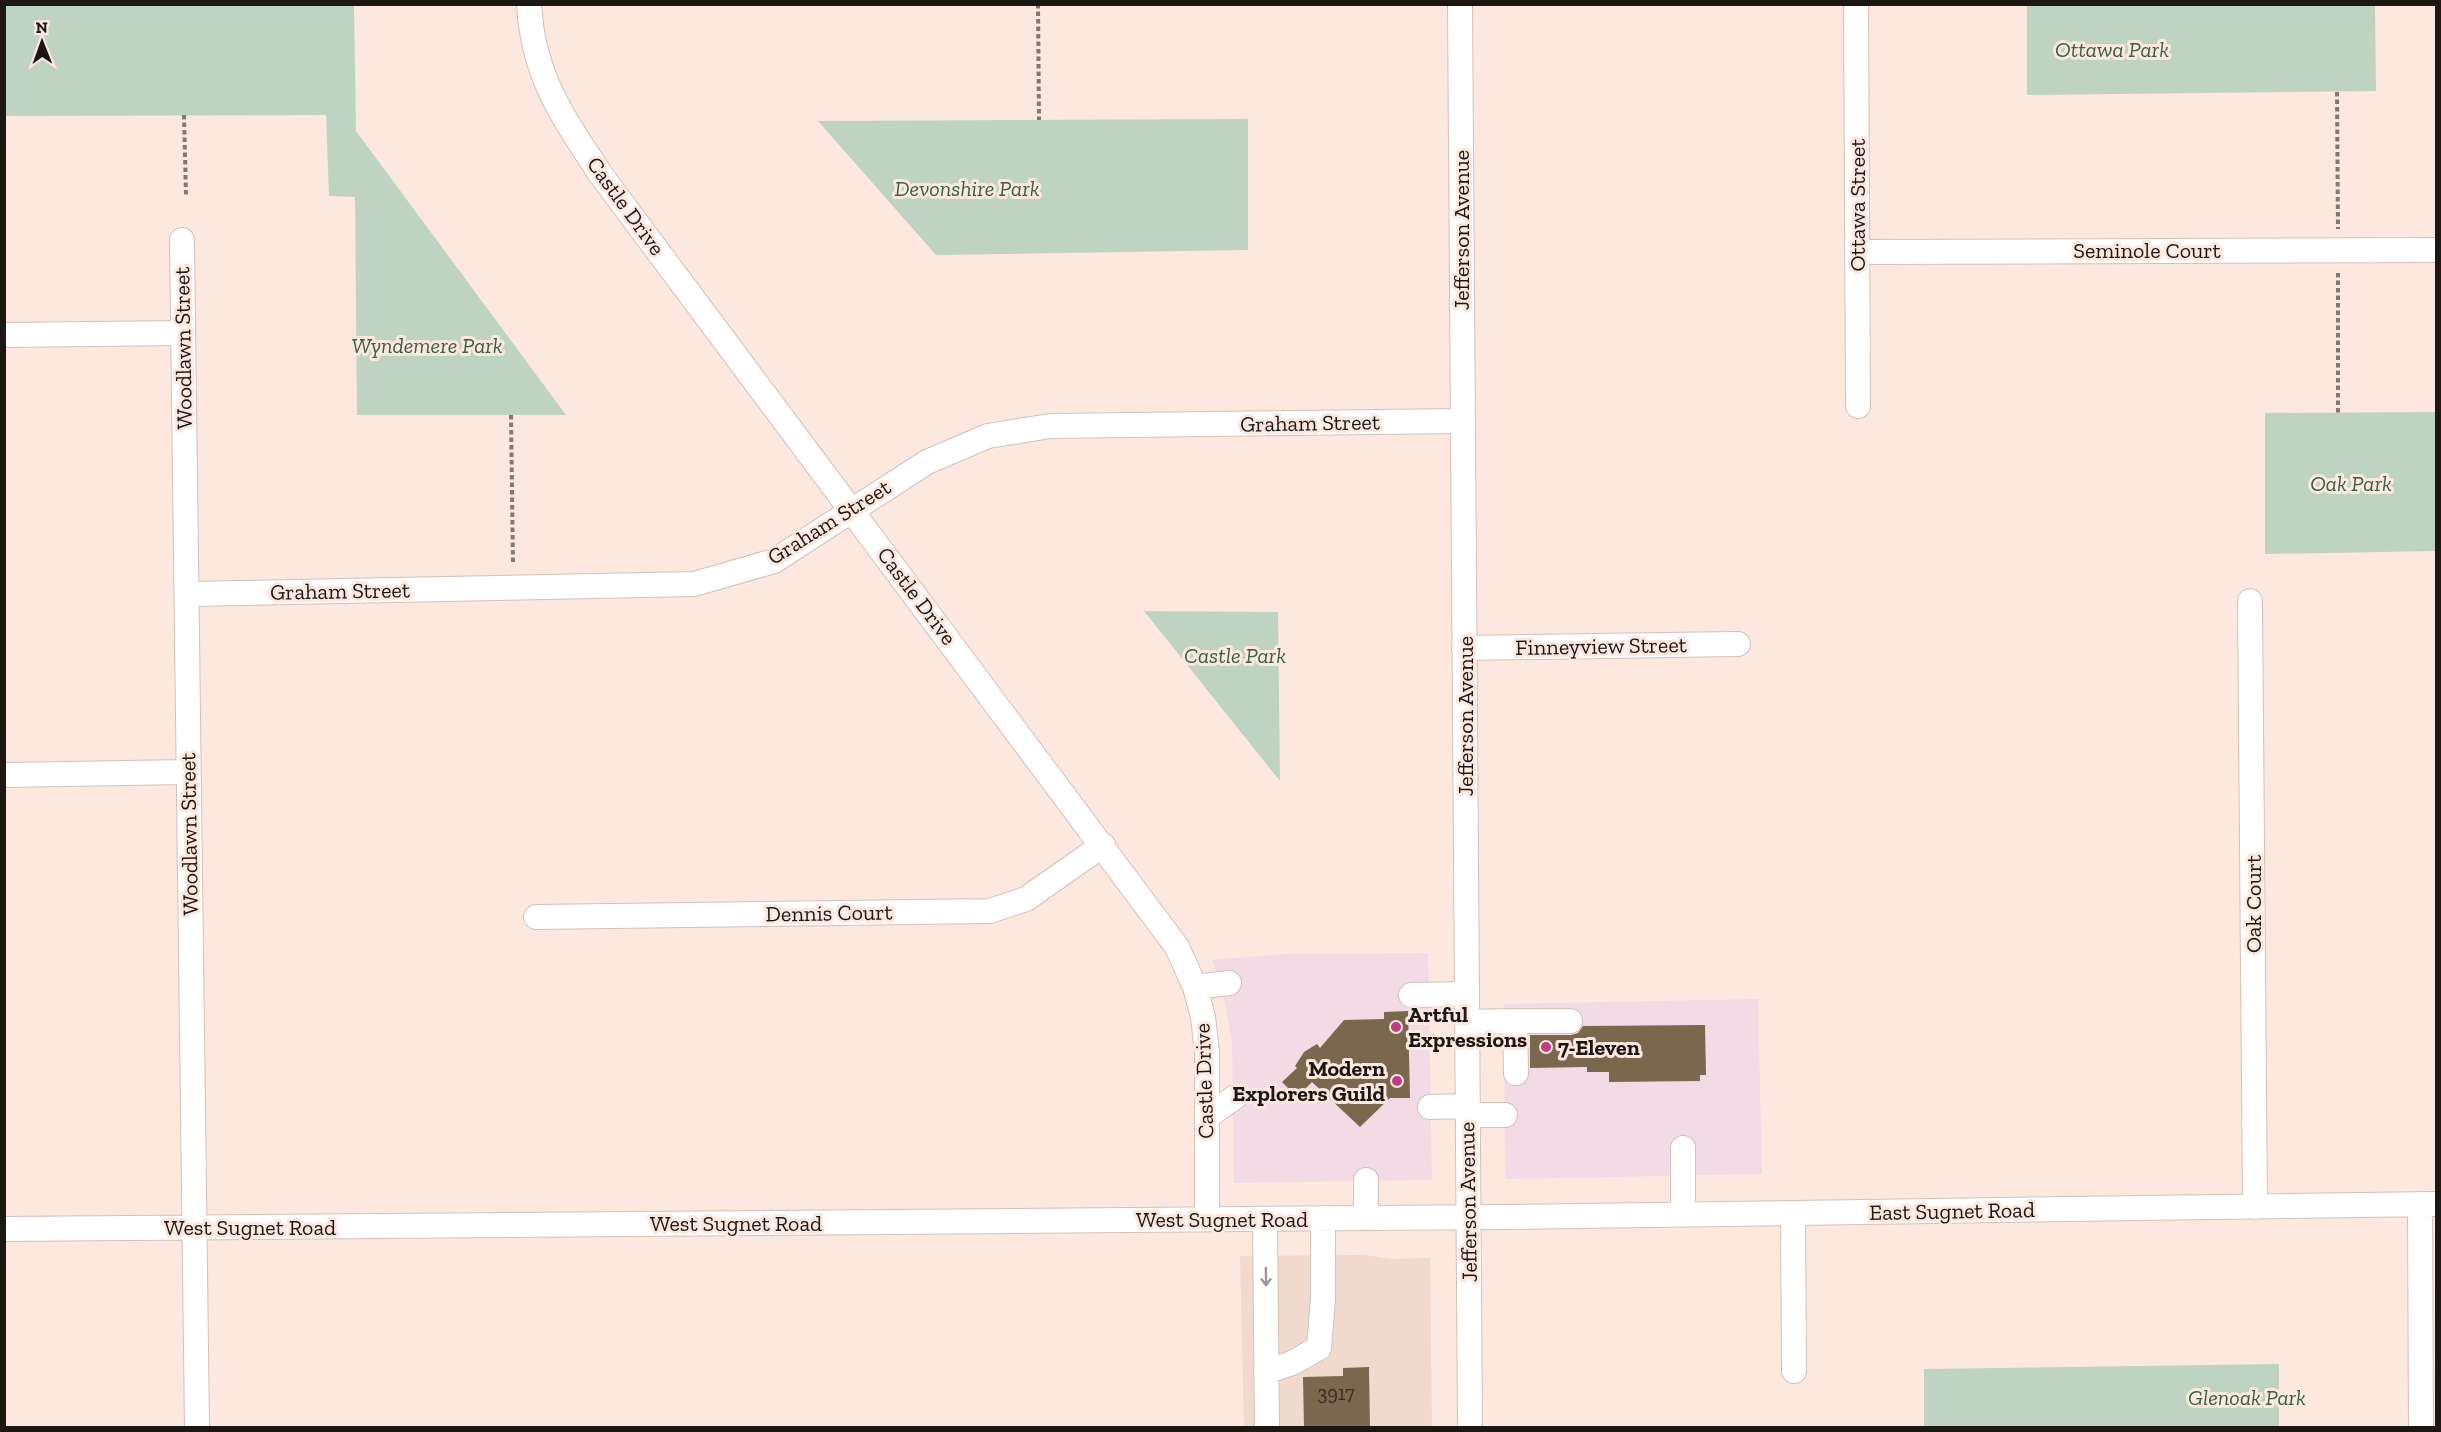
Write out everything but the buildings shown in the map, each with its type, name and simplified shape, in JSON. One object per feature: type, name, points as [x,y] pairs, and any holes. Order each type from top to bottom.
[{"type":"street","name":"Castle Drive","points":[[529,4],[531,37],[553,101],[601,175],[1177,947],[1195,987],[1203,1017],[1207,1052],[1207,1219]]},
{"type":"street","name":"Jefferson Avenue","points":[[1460,4],[1470,1428]]},
{"type":"street","name":"Ottawa Street","points":[[1856,4],[1858,406]]},
{"type":"street","name":"Woodlawn Street","points":[[182,240],[197,1428]]},
{"type":"street","name":"Seminole Court","points":[[1858,252],[2436,250]]},
{"type":"street","points":[[4,335],[182,333]]},
{"type":"street","name":"Graham Street","points":[[188,594],[694,584],[774,561],[927,462],[988,436],[1050,426],[1463,421]]},
{"type":"street","name":"Oak Court","points":[[2250,601],[2256,1207]]},
{"type":"street","name":"Finneyview Street","points":[[1464,648],[1738,644]]},
{"type":"street","points":[[4,775],[187,772]]},
{"type":"street","name":"Dennis Court","points":[[536,917],[990,911],[1026,899],[1103,845]]},
{"type":"street","points":[[1195,987],[1229,983]]},
{"type":"street","points":[[1411,995],[1467,994]]},
{"type":"street","points":[[1515,1021],[1516,1073]]},
{"type":"street","points":[[1467,1022],[1570,1021]]},
{"type":"street","points":[[1207,1117],[1235,1097]]},
{"type":"street","points":[[1430,1107],[1505,1115]]},
{"type":"street","points":[[1683,1148],[1683,1214]]},
{"type":"street","points":[[1366,1180],[1366,1218]]},
{"type":"street","points":[[2421,1428],[2428,1204]]},
{"type":"street","name":"East Sugnet Road","points":[[1468,1217],[2428,1204]]},
{"type":"street","points":[[1793,1213],[1794,1371]]},
{"type":"street","name":"West Sugnet Road","points":[[4,1229],[1468,1217]]},
{"type":"street","points":[[1266,1372],[1292,1363],[1319,1348],[1323,1299],[1323,1218]]},
{"type":"street","points":[[1265,1219],[1267,1428]]},
{"type":"path","points":[[1038,4],[1039,120]]},
{"type":"path","points":[[2337,92],[2338,413]]},
{"type":"path","points":[[184,115],[186,195]]},
{"type":"path","points":[[511,415],[513,564]]},
{"type":"shaded area","points":[[1428,953],[1432,1180],[1234,1183],[1232,1040],[1221,984],[1212,960],[1283,954]]},
{"type":"shaded area","points":[[1758,999],[1762,1174],[1505,1179],[1504,1004]]},
{"type":"shaded area","points":[[1364,1255],[1392,1259],[1430,1258],[1432,1427],[1244,1427],[1240,1256]]},
{"type":"green space","name":"Wyndemere Park","points":[[4,5],[354,5],[356,131],[566,415],[357,415],[355,197],[329,196],[326,115],[5,116]]},
{"type":"green space","name":"Ottawa Park","points":[[2027,5],[2375,5],[2376,91],[2027,95]]},
{"type":"green space","name":"Devonshire Park","points":[[1248,119],[1248,250],[936,255],[818,121]]},
{"type":"green space","name":"Oak Park","points":[[2436,412],[2436,551],[2265,554],[2265,413]]},
{"type":"green space","name":"Castle Park","points":[[1144,611],[1278,612],[1280,781]]},
{"type":"green space","name":"Glenoak Park","points":[[2279,1364],[2279,1427],[1924,1427],[1924,1369]]},
{"type":"place","name":"Artful Expressions","points":[[1396,1027]]},
{"type":"place","name":"7-Eleven","points":[[1546,1047]]},
{"type":"place","name":"Modern Explorers Guild","points":[[1397,1081]]}]
